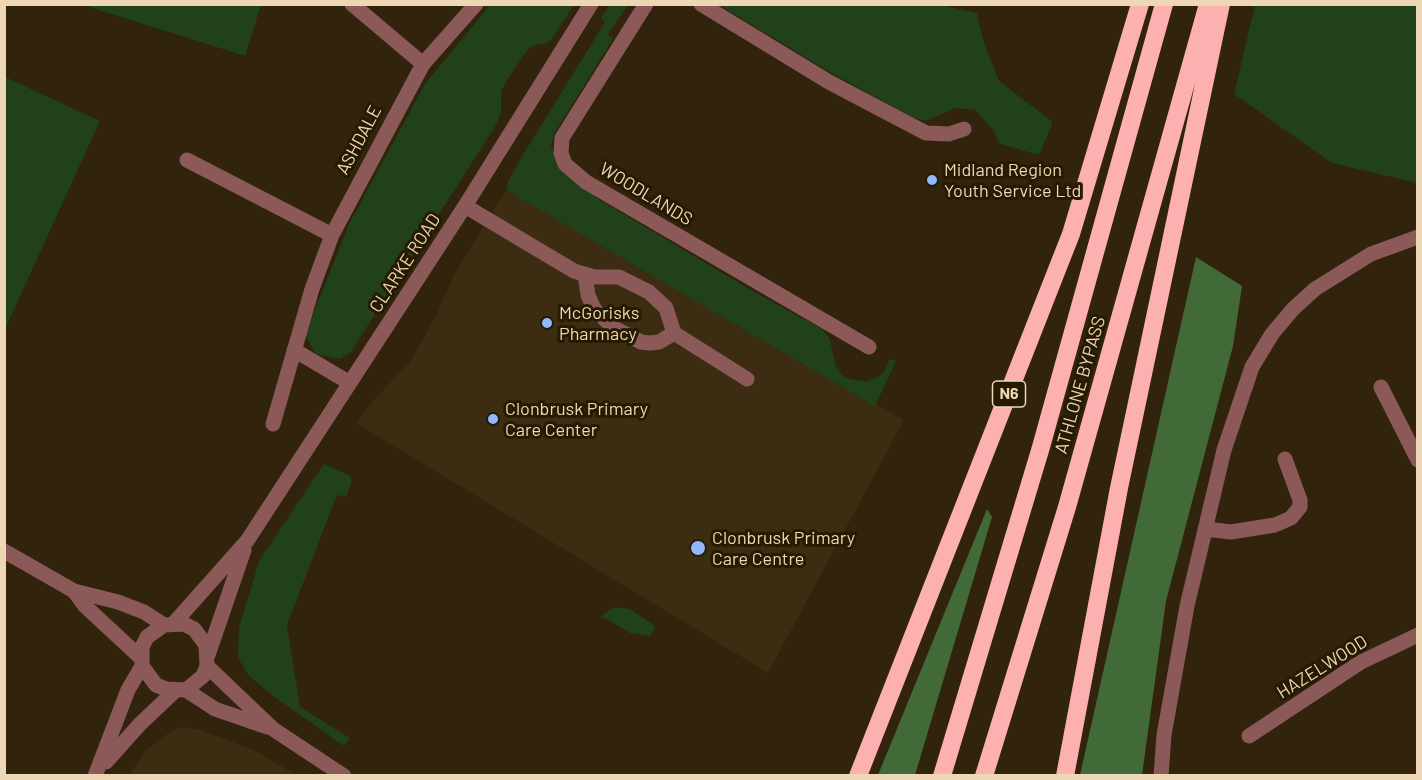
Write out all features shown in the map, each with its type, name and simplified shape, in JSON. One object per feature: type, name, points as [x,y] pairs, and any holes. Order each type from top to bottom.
[{"type":"highway","name":"N6","points":[[858,776],[1071,234],[1140,4]]},
{"type":"highway","name":"ATHLONE BYPASS","points":[[942,776],[1044,436],[1164,4]]},
{"type":"highway","name":"ATHLONE BYPASS","points":[[984,776],[1067,507],[1208,4]]},
{"type":"highway","points":[[1065,776],[1119,488],[1221,4]]},
{"type":"street","points":[[352,4],[423,64]]},
{"type":"street","name":"ASHDALE","points":[[273,424],[312,289],[332,235],[423,64],[476,4]]},
{"type":"street","name":"CLARKE ROAD","points":[[169,624],[247,541],[465,206],[591,4]]},
{"type":"street","name":"WOODLANDS","points":[[646,4],[562,138],[561,153],[565,164],[596,188],[869,347]]},
{"type":"street","points":[[701,4],[829,81],[926,133],[949,134],[964,129]]},
{"type":"street","points":[[187,160],[332,235]]},
{"type":"street","points":[[465,206],[574,271],[585,275],[619,277],[649,292],[666,308],[674,333],[747,379]]},
{"type":"street","points":[[1161,776],[1172,682],[1205,529],[1224,450],[1252,367],[1272,334],[1293,309],[1340,272],[1371,254],[1418,237]]},
{"type":"street","points":[[585,275],[588,295],[594,309],[614,328],[641,342],[650,343],[659,342],[674,333]]},
{"type":"street","points":[[294,350],[350,383]]},
{"type":"street","points":[[1381,387],[1418,460]]},
{"type":"street","points":[[1205,529],[1231,532],[1275,525],[1291,518],[1300,507],[1300,501],[1285,459]]},
{"type":"street","name":"CLARKE ROAD","points":[[208,661],[247,541]]},
{"type":"street","points":[[4,551],[75,591],[127,606],[169,624],[194,629],[207,645],[208,661],[203,676],[181,690],[140,724],[96,774]]},
{"type":"street","points":[[75,591],[84,606],[141,662],[156,685],[181,690],[215,709],[273,729]]},
{"type":"street","points":[[96,774],[141,662],[147,637],[169,624]]},
{"type":"street","name":"HAZELWOOD","points":[[1249,736],[1361,662],[1418,635]]},
{"type":"street","points":[[208,661],[273,729],[344,776]]},
{"type":"shaded area","name":"Clonbrusk Primary Care Centre","points":[[506,190],[904,420],[768,673],[356,423],[370,404],[409,363],[435,318],[454,275]]},
{"type":"shaded area","points":[[182,727],[201,730],[254,750],[296,775],[129,775],[146,750],[170,732]]},
{"type":"green space","points":[[83,5],[261,5],[245,56]]},
{"type":"green space","points":[[490,5],[574,5],[551,40],[543,45],[538,44],[529,48],[509,77],[501,91],[501,111],[496,125],[351,352],[340,359],[316,354],[306,337],[307,329],[349,224],[425,84]]},
{"type":"green space","points":[[609,5],[628,5],[608,34],[613,39],[554,134],[551,145],[559,169],[600,200],[756,293],[822,329],[830,339],[836,368],[846,378],[867,382],[883,374],[889,359],[896,361],[875,406],[506,190],[509,179],[524,153],[605,22],[601,18]]},
{"type":"green space","points":[[719,5],[941,5],[977,13],[983,40],[999,81],[1053,122],[1039,155],[1000,144],[993,130],[975,110],[956,108],[926,121],[912,117],[828,71]]},
{"type":"green space","points":[[1255,5],[1417,5],[1417,183],[1332,163],[1234,94]]},
{"type":"green space","points":[[5,77],[100,121],[5,329]]},
{"type":"green space","points":[[1196,257],[1242,286],[1233,346],[1166,601],[1142,775],[1080,775]]},
{"type":"green space","points":[[324,464],[349,475],[352,480],[346,497],[337,495],[287,625],[300,707],[350,738],[344,746],[273,696],[249,676],[238,658],[239,627],[259,561]]},
{"type":"green space","points":[[987,509],[992,517],[915,775],[878,775]]},
{"type":"green space","points":[[614,607],[630,609],[655,626],[650,636],[630,633],[600,618]]},
{"type":"place","name":"Midland Region Youth Service Ltd","points":[[932,180]]},
{"type":"place","name":"McGorisks Pharmacy","points":[[547,323]]},
{"type":"place","name":"Clonbrusk Primary Care Center","points":[[493,419]]},
{"type":"place","name":"Clonbrusk Primary Care Centre","points":[[698,548]]}]
